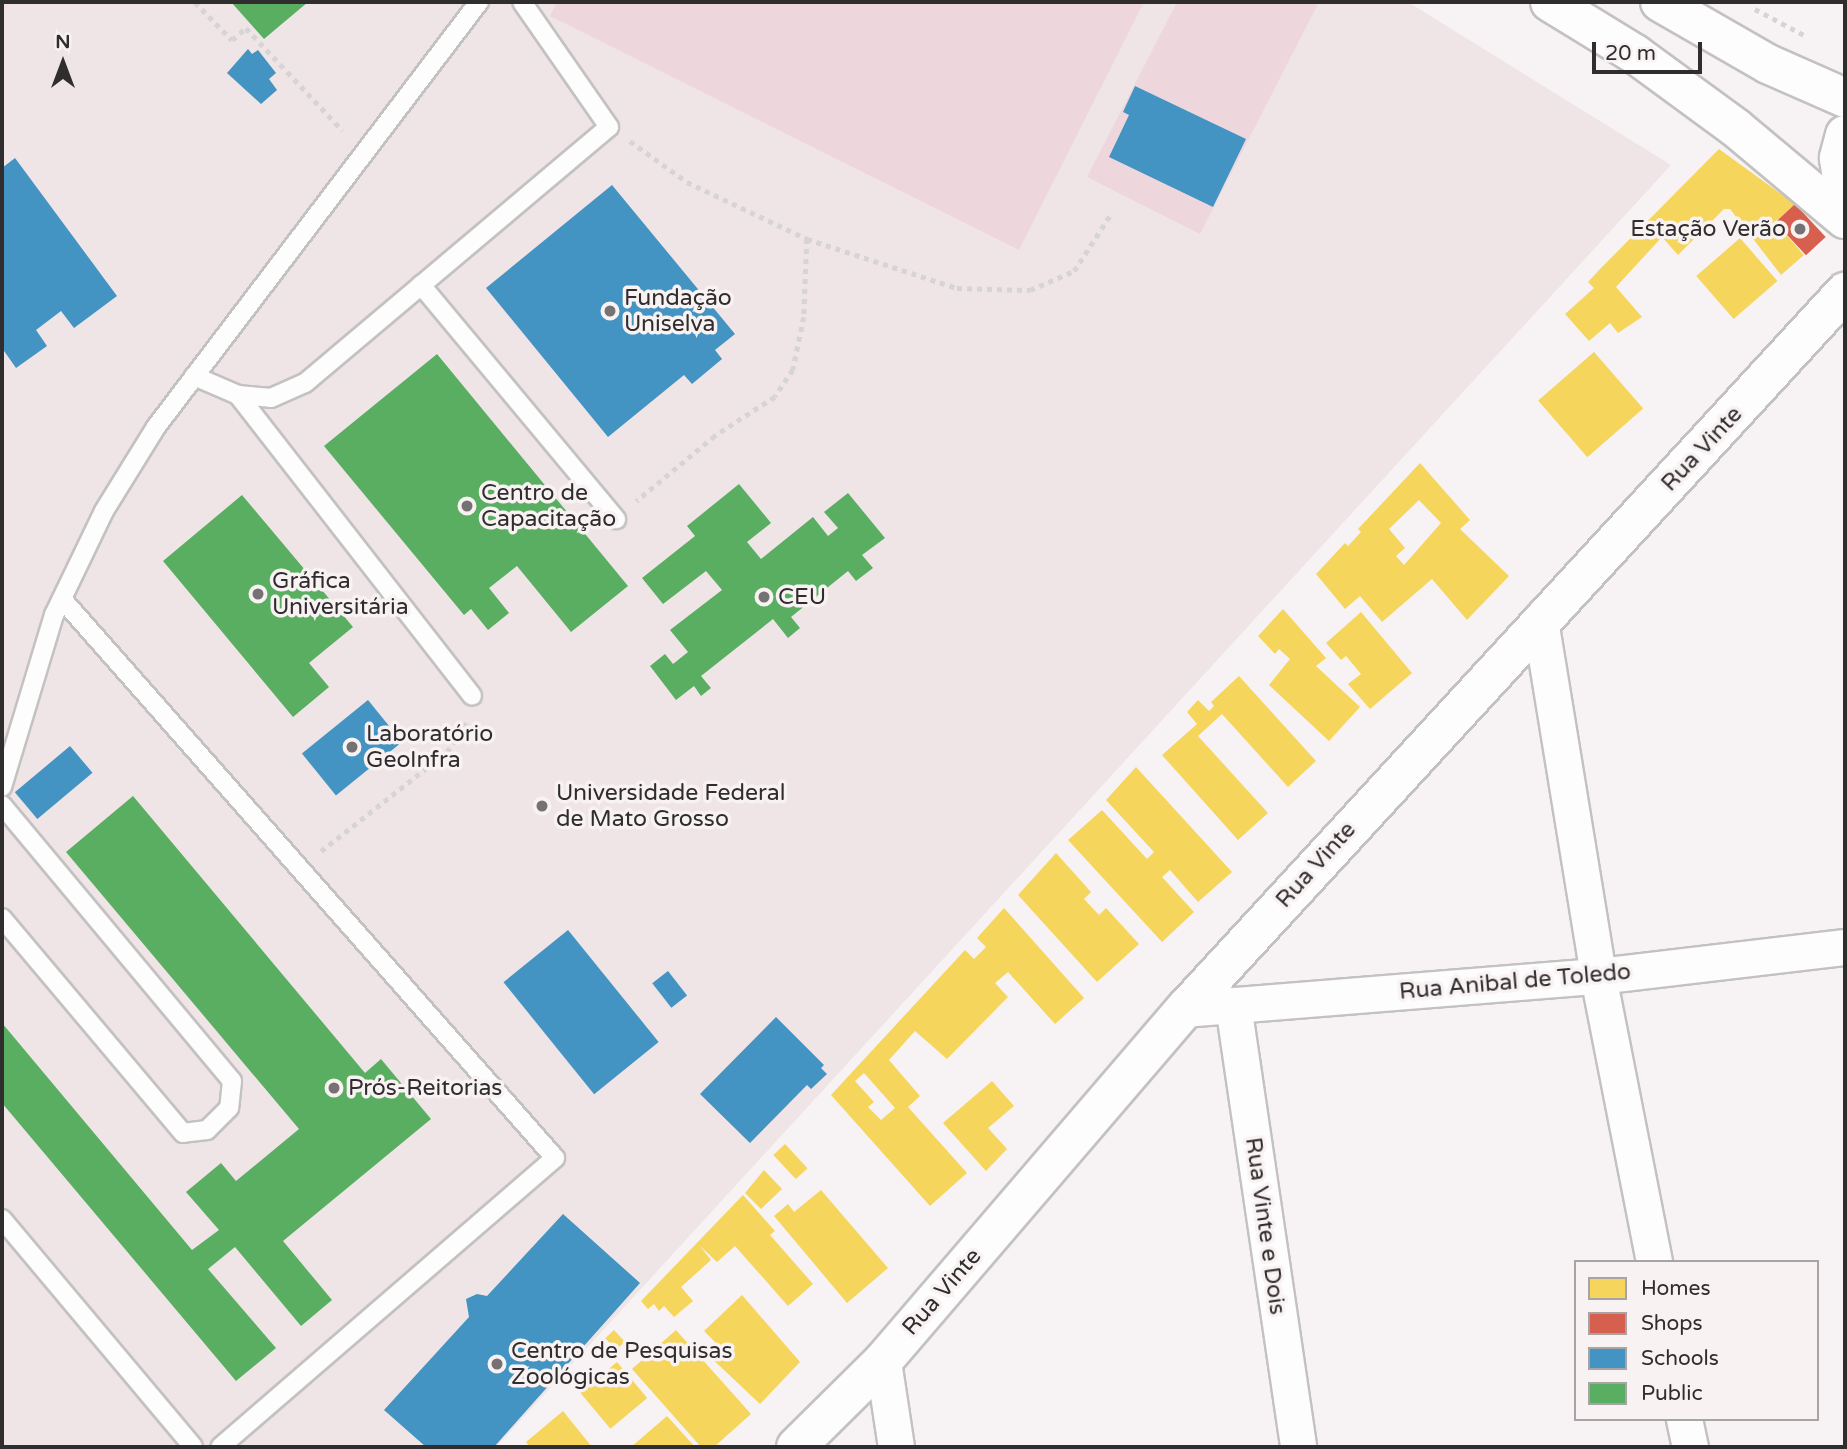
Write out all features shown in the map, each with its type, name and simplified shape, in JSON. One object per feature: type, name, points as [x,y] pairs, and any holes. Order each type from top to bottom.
[{"type":"street","points":[[1550,2],[1635,54],[1691,95],[1845,219]]},
{"type":"street","points":[[1660,2],[1768,64],[1845,97]]},
{"type":"street","points":[[1845,135],[1839,158],[1845,201]]},
{"type":"street","name":"Rua Vinte","points":[[796,1447],[883,1361],[1185,1009],[1540,620],[1845,292]]},
{"type":"street","points":[[1540,620],[1598,976],[1654,1260]]},
{"type":"street","name":"Rua Anibal de Toledo","points":[[1185,1009],[1598,976],[1845,947]]},
{"type":"street","name":"Rua Vinte e Dois","points":[[1233,1005],[1298,1447]]},
{"type":"street","points":[[883,1361],[896,1447]]},
{"type":"street","points":[[1684,1421],[1690,1447]]},
{"type":"lane","points":[[2,787],[62,599],[104,511],[194,376],[479,2]]},
{"type":"lane","points":[[194,376],[238,395],[271,398],[305,383],[609,127],[522,2]]},
{"type":"lane","points":[[421,285],[616,519]]},
{"type":"lane","points":[[238,395],[472,696]]},
{"type":"lane","points":[[62,599],[555,1158],[220,1447]]},
{"type":"lane","points":[[2,805],[232,1080],[229,1108],[207,1130],[183,1133],[2,918]]},
{"type":"lane","points":[[2,1219],[193,1447]]},
{"type":"path","points":[[195,2],[232,40],[246,28],[344,131]]},
{"type":"path","points":[[1752,8],[1817,42]]},
{"type":"path","points":[[609,127],[687,182],[807,239],[957,288],[1030,290],[1074,271],[1112,212]]},
{"type":"path","points":[[616,519],[715,436],[775,397],[793,370],[804,317],[807,239]]},
{"type":"path","points":[[299,868],[447,752],[464,730],[472,696]]},
{"type":"shaded area","name":"Universidade Federal de Mato Grosso","points":[[2,2],[1408,2],[1671,165],[496,1447],[2,1447]]},
{"type":"shaded area","points":[[557,2],[1144,2],[1019,250],[550,16]]},
{"type":"shaded area","points":[[1177,2],[1319,2],[1200,234],[1087,177]]},
{"type":"building: Homes","points":[[1719,149],[1795,204],[1775,222],[1804,255],[1781,275],[1730,209],[1724,209],[1678,255],[1662,237],[1616,287],[1642,317],[1618,333],[1610,323],[1589,341],[1565,314],[1594,288],[1588,282],[1600,269]]},
{"type":"building: Homes","points":[[1740,238],[1777,281],[1734,319],[1696,276]]},
{"type":"building: Homes","points":[[1594,352],[1643,409],[1587,457],[1538,401]]},
{"type":"building: Homes","points":[[1420,463],[1470,520],[1460,529],[1509,576],[1467,620],[1432,579],[1382,622],[1360,596],[1345,609],[1316,574],[1345,543],[1348,546],[1361,532],[1358,529]],"holes":[[[1419,500],[1441,523],[1404,565],[1396,556],[1405,548],[1389,529]]]},
{"type":"building: Homes","points":[[1283,609],[1326,658],[1316,666],[1360,707],[1329,741],[1269,685],[1290,659],[1279,649],[1275,654],[1258,636]]},
{"type":"building: Homes","points":[[1361,612],[1412,673],[1370,709],[1348,684],[1361,674],[1346,656],[1341,660],[1326,643]]},
{"type":"building: Homes","points":[[1239,676],[1316,761],[1288,787],[1222,714],[1198,736],[1268,813],[1238,840],[1162,755],[1197,724],[1187,712],[1198,700],[1209,711],[1214,706],[1211,702]]},
{"type":"building: Homes","points":[[1136,767],[1232,872],[1198,902],[1170,870],[1162,877],[1194,912],[1162,942],[1068,840],[1102,810],[1147,859],[1154,852],[1106,800]]},
{"type":"building: Homes","points":[[1056,853],[1091,892],[1084,899],[1099,915],[1106,908],[1139,944],[1097,982],[1018,895]]},
{"type":"building: Homes","points":[[1004,908],[1084,998],[1055,1024],[1008,972],[995,983],[1008,997],[947,1059],[915,1031],[889,1060],[920,1096],[908,1107],[967,1173],[930,1206],[831,1095],[965,950],[974,959],[986,947],[977,938]],"holes":[[[864,1073],[895,1108],[881,1120],[868,1107],[874,1102],[855,1081]]]},
{"type":"building: Homes","points":[[992,1081],[1014,1106],[988,1128],[1007,1149],[986,1171],[943,1123]]},
{"type":"building: Homes","points":[[785,1144],[808,1168],[796,1179],[773,1155]]},
{"type":"building: Homes","points":[[764,1170],[782,1189],[761,1209],[745,1193]]},
{"type":"building: Homes","points":[[821,1190],[888,1268],[847,1303],[774,1216],[788,1204],[794,1212]]},
{"type":"building: Homes","points":[[743,1195],[775,1231],[770,1235],[813,1284],[788,1306],[735,1246],[717,1262],[700,1246],[711,1260],[681,1287],[693,1301],[674,1317],[664,1306],[659,1311],[654,1304],[648,1309],[641,1301]]},
{"type":"building: Homes","points":[[742,1295],[800,1362],[760,1404],[707,1354],[717,1344],[704,1331]]},
{"type":"building: Homes","points":[[614,1330],[625,1342],[616,1350],[605,1338]]},
{"type":"building: Homes","points":[[676,1330],[751,1414],[714,1447],[701,1447],[632,1369]]},
{"type":"building: Homes","points":[[617,1362],[647,1398],[610,1429],[580,1393]]},
{"type":"building: Homes","points":[[563,1411],[592,1447],[530,1447],[526,1442]]},
{"type":"building: Homes","points":[[667,1416],[695,1447],[631,1447]]},
{"type":"building: Shops","name":"Estação Verão","points":[[1795,204],[1826,237],[1806,255],[1775,222]]},
{"type":"building: Schools","points":[[248,49],[252,54],[258,50],[276,73],[269,79],[277,90],[261,104],[227,73]]},
{"type":"building: Schools","points":[[1135,86],[1246,139],[1213,207],[1109,157],[1129,115],[1123,112]]},
{"type":"building: Schools","points":[[15,158],[117,296],[74,328],[61,311],[36,330],[47,346],[16,368],[2,348],[2,168]]},
{"type":"building: Schools","name":"Fundação Uniselva","points":[[612,185],[735,334],[715,350],[722,359],[692,384],[684,375],[608,437],[486,288]]},
{"type":"building: Schools","name":"Laboratório GeoInfra","points":[[368,700],[402,742],[336,795],[302,753]]},
{"type":"building: Schools","points":[[70,746],[92,773],[37,819],[15,792]]},
{"type":"building: Schools","points":[[568,930],[659,1042],[594,1094],[503,982]]},
{"type":"building: Schools","points":[[668,971],[687,995],[671,1008],[652,983]]},
{"type":"building: Schools","points":[[776,1017],[824,1065],[821,1068],[827,1074],[811,1089],[807,1085],[750,1143],[700,1094]]},
{"type":"building: Schools","name":"Centro de Pesquisas Zoológicas","points":[[563,1214],[640,1283],[494,1447],[426,1447],[384,1410],[469,1317],[466,1299],[477,1294],[487,1296]]},
{"type":"building: Public","points":[[231,2],[308,2],[264,39]]},
{"type":"building: Public","name":"Centro de Capacitação","points":[[437,354],[628,586],[571,632],[517,566],[489,588],[509,613],[488,630],[471,609],[464,615],[324,446]]},
{"type":"building: Public","name":"CEU","points":[[739,484],[771,523],[747,542],[761,559],[813,517],[828,536],[838,528],[824,512],[848,493],[885,538],[862,555],[873,568],[856,581],[848,571],[791,617],[800,628],[788,638],[773,619],[701,676],[711,688],[701,696],[694,686],[676,700],[650,666],[665,654],[673,664],[688,652],[670,630],[722,590],[706,571],[663,604],[642,578],[695,536],[687,526]]},
{"type":"building: Public","name":"Gráfica Universitária","points":[[242,495],[353,627],[309,663],[329,687],[293,717],[163,561]]},
{"type":"building: Public","name":"Prós-Reitorias","points":[[133,796],[365,1073],[381,1059],[431,1119],[283,1241],[332,1300],[301,1326],[235,1247],[208,1269],[276,1348],[236,1381],[2,1103],[2,1023],[192,1250],[219,1230],[186,1192],[221,1163],[236,1181],[299,1129],[66,852]]},
{"type":"place","name":"Estação Verão","points":[[1800,229]]},
{"type":"place","name":"Fundação Uniselva","points":[[610,311]]},
{"type":"place","name":"Centro de Capacitação","points":[[467,506]]},
{"type":"place","name":"Gráfica Universitária","points":[[258,594]]},
{"type":"place","name":"CEU","points":[[764,597]]},
{"type":"place","name":"Laboratório GeoInfra","points":[[352,747]]},
{"type":"place","name":"Universidade Federal de Mato Grosso","points":[[542,806]]},
{"type":"place","name":"Prós-Reitorias","points":[[334,1088]]},
{"type":"place","name":"Centro de Pesquisas Zoológicas","points":[[497,1364]]}]
